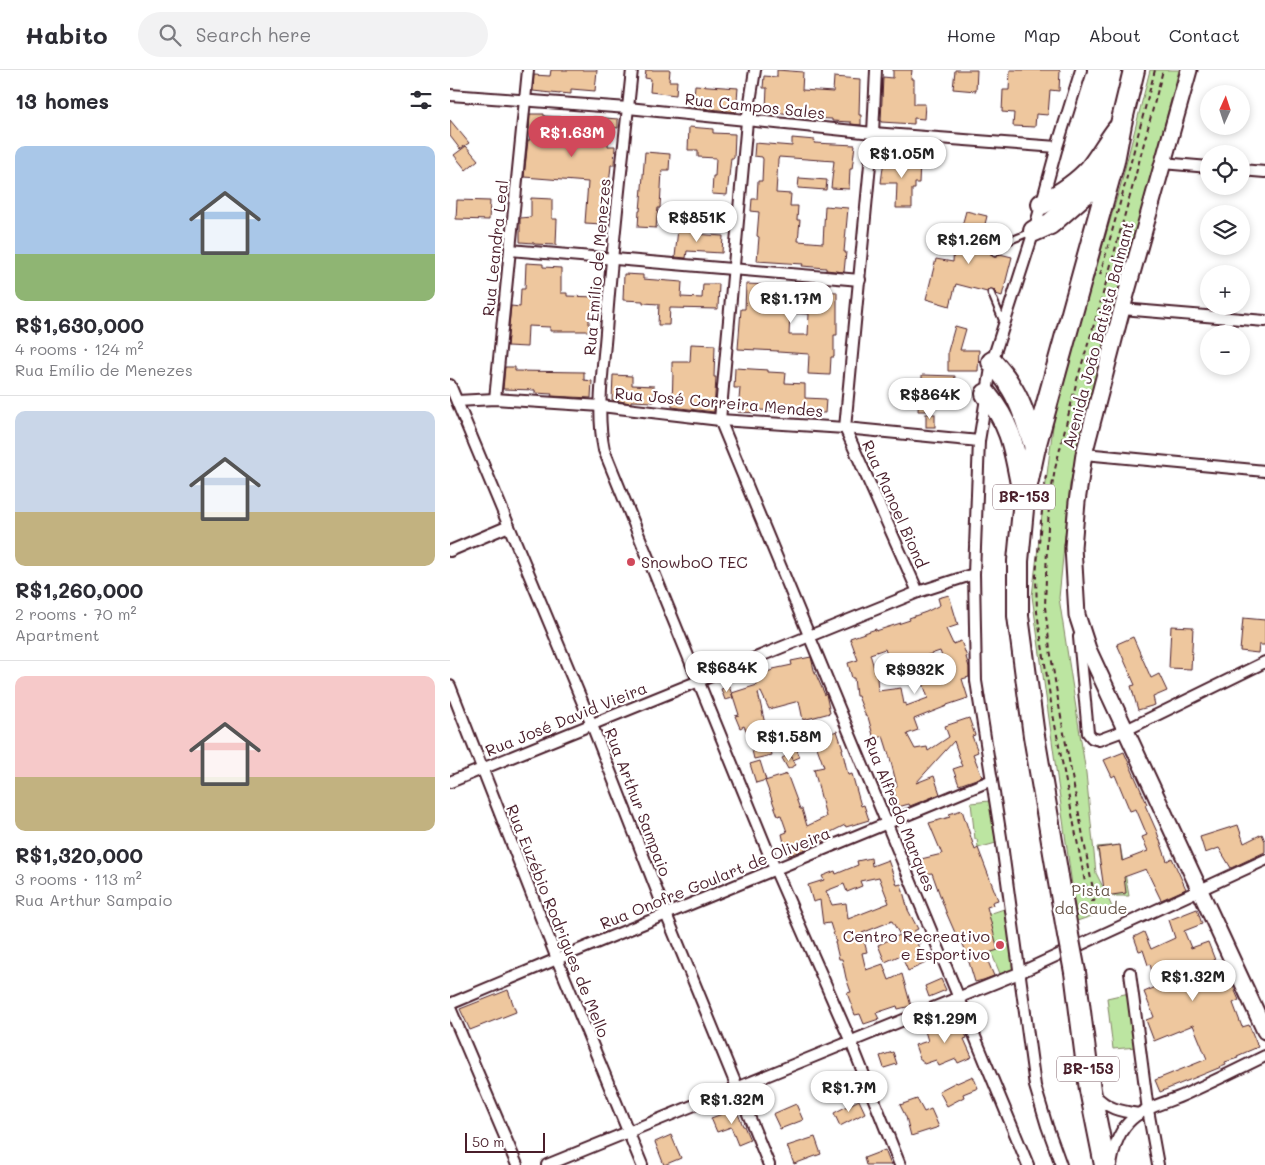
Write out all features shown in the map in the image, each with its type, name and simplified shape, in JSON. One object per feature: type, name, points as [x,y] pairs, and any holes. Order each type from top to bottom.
[{"type":"highway","name":"BR-153","points":[[1105,1165],[1090,1090],[1074,972],[1034,736],[1018,616],[1018,561],[1024,499],[1035,447],[1110,177],[1134,70]]},
{"type":"highway","points":[[1042,204],[1081,179],[1121,124]]},
{"type":"highway","points":[[1034,231],[1050,224],[1082,196],[1110,177]]},
{"type":"highway","points":[[992,362],[1009,383],[1017,398],[1035,447]]},
{"type":"highway","points":[[986,394],[1004,418],[1010,434],[1024,499]]},
{"type":"street","name":"Rua Leandra Leal","points":[[494,399],[528,70]]},
{"type":"street","name":"Rua Emílio de Menezes","points":[[632,70],[611,258],[600,406],[600,433],[604,450],[775,869],[850,1042],[900,1165]]},
{"type":"street","points":[[720,420],[747,121],[755,70]]},
{"type":"street","points":[[846,428],[873,133],[876,70]]},
{"type":"street","points":[[1061,1165],[1035,1086],[992,780],[976,681],[974,574],[979,441],[992,362],[1034,231],[1057,147],[1082,70]]},
{"type":"street","name":"Avenida João Batista Balmant","points":[[1189,70],[1122,309],[1084,454],[1073,547],[1076,615],[1088,649],[1265,1031]]},
{"type":"street","name":"Rua Campos Sales","points":[[450,94],[628,108],[873,133],[1057,147]]},
{"type":"street","points":[[1162,164],[1200,166]]},
{"type":"street","points":[[1250,171],[1265,172]]},
{"type":"street","points":[[510,250],[860,280]]},
{"type":"street","points":[[1122,309],[1265,322]]},
{"type":"street","name":"Rua Arthur Sampaio","points":[[450,385],[592,725],[666,914],[770,1165]]},
{"type":"street","name":"Rua José Correira Mendes","points":[[457,401],[494,399],[600,406],[720,420],[846,428],[979,441]]},
{"type":"street","name":"Rua Alfredo Marques","points":[[720,420],[1027,1165]]},
{"type":"street","name":"Rua Manoel Biond","points":[[846,428],[918,592]]},
{"type":"street","points":[[1084,454],[1265,471]]},
{"type":"street","points":[[450,551],[509,526]]},
{"type":"street","name":"Rua José David Vieira","points":[[450,782],[918,592],[974,574]]},
{"type":"street","points":[[1076,615],[1088,733],[1092,738],[1099,740],[1126,730],[1265,662]]},
{"type":"street","name":"Rua Euzébio Rodrigues de Mello","points":[[450,686],[557,959],[642,1165]]},
{"type":"street","name":"Rua Onofre Goulart de Oliveira","points":[[450,1006],[557,959],[992,780]]},
{"type":"street","points":[[547,1165],[1020,974],[1069,942],[1199,890],[1265,860]]},
{"type":"street","points":[[1130,973],[1143,1112],[1158,1165]]},
{"type":"street","points":[[450,1006],[517,1165]]},
{"type":"street","points":[[1111,1165],[1113,1151],[1119,1135],[1129,1122],[1143,1112],[1184,1095],[1265,1056]]},
{"type":"street","points":[[1090,1090],[1109,1108],[1119,1111],[1143,1112]]},
{"type":"lane","points":[[996,253],[1009,242],[1034,231]]},
{"type":"lane","points":[[991,293],[1004,324]]},
{"type":"green space","name":"Pista da Saude","points":[[1150,70],[1179,70],[1070,484],[1059,598],[1086,773],[1096,873],[1106,893],[1097,847],[1120,845],[1129,896],[1107,896],[1113,909],[1077,921],[1032,596],[1056,402],[1121,184]]},
{"type":"green space","points":[[989,801],[996,843],[978,848],[977,839],[975,839],[971,803]]},
{"type":"green space","name":"Centro Recreativo e Esportivo","points":[[1007,908],[1016,971],[1001,976],[977,918]]},
{"type":"green space","points":[[1129,993],[1137,1047],[1113,1049],[1107,998]]},
{"type":"building","points":[[551,70],[597,70],[595,91],[571,89],[571,94],[560,94],[533,91],[534,75],[550,76]]},
{"type":"building","points":[[646,70],[670,70],[669,81],[677,81],[676,95],[650,92],[651,79],[645,78]]},
{"type":"building","points":[[777,70],[803,72],[802,90],[833,92],[834,77],[860,79],[859,115],[861,115],[861,125],[851,124],[851,122],[832,121],[832,119],[810,118],[810,114],[780,113],[780,115],[769,115],[770,109],[766,108],[767,88],[763,88],[764,76],[777,77]]},
{"type":"building","points":[[893,70],[912,70],[911,79],[914,79],[914,104],[925,104],[924,119],[914,118],[914,124],[881,122],[883,77],[893,78]]},
{"type":"building","points":[[955,70],[977,70],[976,91],[953,89]]},
{"type":"building","points":[[1010,70],[1060,70],[1059,91],[1050,90],[1048,115],[1036,114],[1035,127],[1013,126],[1014,113],[1002,112],[1003,90],[1009,90]]},
{"type":"building","points":[[695,85],[738,88],[736,112],[693,107]]},
{"type":"building","points":[[530,114],[563,117],[563,122],[571,123],[570,145],[593,145],[593,117],[618,119],[618,128],[609,127],[608,146],[615,146],[614,165],[611,165],[609,185],[605,184],[602,224],[585,223],[588,182],[524,177],[528,140],[530,140]]},
{"type":"building","points":[[450,120],[469,143],[460,149],[450,136]]},
{"type":"building","points":[[689,127],[713,129],[713,133],[735,134],[734,158],[731,158],[727,195],[712,194],[716,158],[698,157],[698,150],[688,150]]},
{"type":"building","points":[[792,138],[815,140],[814,143],[855,145],[852,169],[850,169],[849,189],[831,188],[834,161],[779,157],[778,160],[776,193],[791,194],[790,206],[798,206],[797,220],[800,220],[798,241],[823,243],[825,206],[848,208],[844,272],[802,266],[803,264],[757,261],[759,212],[751,211],[752,199],[757,199],[758,181],[762,181],[763,159],[762,157],[754,156],[755,143],[792,146]]},
{"type":"building","points":[[466,146],[478,160],[466,170],[454,155]]},
{"type":"building","points":[[645,152],[670,154],[669,170],[662,170],[660,208],[658,208],[656,228],[638,227]]},
{"type":"building","points":[[884,159],[920,162],[919,183],[915,183],[915,189],[912,189],[912,208],[896,208],[897,183],[881,183]]},
{"type":"building","points":[[799,178],[827,180],[826,190],[798,188]]},
{"type":"building","points":[[531,198],[552,199],[552,219],[557,219],[556,245],[520,242],[520,218],[531,217]]},
{"type":"building","points":[[457,200],[490,201],[489,220],[456,219]]},
{"type":"building","points":[[966,211],[987,216],[979,249],[991,252],[991,255],[994,257],[1000,254],[1012,257],[1002,296],[996,294],[992,289],[989,289],[987,292],[956,284],[950,306],[926,299],[936,259],[953,262],[954,243],[957,244]]},
{"type":"building","points":[[678,229],[695,230],[695,234],[723,236],[722,253],[687,251],[686,258],[675,257]]},
{"type":"building","points":[[526,263],[543,264],[543,267],[561,268],[561,293],[567,293],[567,296],[597,297],[596,316],[589,316],[589,331],[550,331],[550,327],[528,326],[527,347],[507,346],[511,306],[520,307],[521,289],[525,289]]},
{"type":"building","points":[[624,274],[643,275],[643,279],[682,282],[681,297],[702,298],[703,284],[719,284],[718,309],[670,308],[669,325],[658,325],[659,304],[623,300]]},
{"type":"building","points":[[746,284],[769,285],[769,291],[814,294],[814,291],[837,292],[837,335],[834,335],[834,357],[831,357],[830,375],[808,374],[809,354],[738,349],[741,309],[745,309]],"holes":[[[790,313],[809,314],[808,335],[789,335]]]},
{"type":"building","points":[[955,326],[966,329],[960,350],[979,350],[978,371],[948,371],[948,351]]},
{"type":"building","points":[[691,344],[715,345],[714,412],[672,407],[672,362],[690,362]]},
{"type":"building","points":[[505,367],[515,367],[515,371],[584,372],[584,380],[592,381],[591,398],[551,396],[552,394],[535,393],[535,390],[503,389]]},
{"type":"building","points":[[735,368],[786,373],[785,383],[805,384],[805,398],[826,399],[825,413],[759,410],[759,413],[738,412],[740,388],[734,388]]},
{"type":"building","points":[[613,375],[632,376],[632,385],[654,386],[654,402],[631,401],[631,403],[612,400]]},
{"type":"building","points":[[922,375],[955,376],[953,392],[933,391],[933,411],[918,411],[919,393],[922,393]]},
{"type":"building","points":[[926,414],[935,414],[935,427],[926,427]]},
{"type":"building","points":[[949,595],[958,625],[946,629],[953,644],[961,641],[967,657],[969,677],[962,679],[968,698],[914,719],[918,730],[907,734],[915,749],[927,747],[928,751],[949,737],[945,726],[969,718],[975,735],[972,736],[978,752],[973,754],[982,777],[959,785],[953,769],[962,766],[954,741],[916,783],[934,776],[940,794],[910,806],[909,804],[898,807],[893,787],[897,786],[883,736],[874,739],[868,717],[866,717],[858,696],[856,696],[854,678],[852,678],[848,663],[858,660],[850,638],[910,620],[909,618],[940,605],[938,598]],"holes":[[[885,649],[892,669],[909,664],[917,659],[928,698],[906,706],[901,688],[878,691],[877,678],[870,654]],[[940,651],[947,670],[931,675],[925,656]]]},
{"type":"building","points":[[1243,618],[1265,620],[1265,645],[1259,645],[1258,653],[1240,651]]},
{"type":"building","points":[[1171,626],[1193,627],[1191,669],[1169,668]]},
{"type":"building","points":[[1133,637],[1151,678],[1159,674],[1167,691],[1153,697],[1155,705],[1138,710],[1131,686],[1135,685],[1117,644]]},
{"type":"building","points":[[811,657],[814,670],[826,694],[830,713],[803,720],[799,701],[769,709],[761,692],[758,693],[772,755],[754,759],[751,746],[754,746],[744,726],[740,728],[735,716],[739,715],[732,693],[757,685],[754,676],[792,665],[791,661]]},
{"type":"building","points":[[729,686],[733,698],[725,700],[721,689]]},
{"type":"building","points":[[788,730],[800,757],[793,760],[781,734]]},
{"type":"building","points":[[837,731],[848,775],[852,774],[861,806],[864,805],[869,820],[846,827],[845,825],[829,833],[831,837],[787,856],[782,834],[787,832],[781,815],[778,816],[765,781],[787,774],[807,826],[826,817],[814,769],[824,767],[814,739]]},
{"type":"building","points":[[1124,752],[1147,804],[1145,805],[1167,861],[1172,858],[1186,889],[1161,900],[1146,869],[1124,877],[1126,893],[1105,896],[1098,848],[1120,845],[1122,861],[1148,851],[1142,837],[1147,835],[1136,809],[1130,811],[1115,775],[1112,777],[1104,760]]},
{"type":"building","points":[[790,754],[796,765],[788,769],[782,758]]},
{"type":"building","points":[[760,761],[766,780],[756,783],[750,764]]},
{"type":"building","points":[[962,810],[975,850],[978,848],[998,900],[992,902],[993,905],[987,907],[998,950],[985,954],[994,976],[975,982],[965,949],[958,934],[956,935],[946,912],[932,873],[924,874],[921,859],[942,854],[929,823],[950,817],[949,814]]},
{"type":"building","points":[[1238,825],[1244,843],[1262,834],[1265,841],[1265,852],[1231,868],[1219,848],[1205,853],[1200,837]]},
{"type":"building","points":[[871,858],[872,866],[888,860],[897,885],[901,884],[908,910],[918,929],[914,931],[921,943],[917,944],[928,962],[908,971],[901,955],[885,962],[878,945],[900,935],[892,921],[862,933],[867,952],[862,953],[866,970],[883,964],[889,980],[902,974],[911,1006],[898,1009],[897,1006],[876,1013],[879,1019],[864,1024],[860,1014],[855,1015],[847,993],[851,992],[842,959],[839,959],[830,923],[823,924],[820,900],[813,902],[808,885],[824,880],[822,876],[835,871],[836,874],[858,865],[857,861]],"holes":[[[879,877],[889,903],[848,919],[846,903],[832,905],[826,891],[844,884],[847,892],[862,886],[860,881]]]},
{"type":"building","points":[[1197,909],[1202,924],[1184,931],[1191,948],[1208,942],[1215,960],[1209,963],[1220,987],[1231,982],[1239,1000],[1233,1003],[1242,1027],[1249,1025],[1258,1047],[1237,1056],[1238,1058],[1225,1062],[1226,1065],[1160,1092],[1155,1080],[1207,1059],[1193,1025],[1154,1041],[1146,1020],[1154,1017],[1144,992],[1156,987],[1150,964],[1148,965],[1143,950],[1139,951],[1134,937],[1144,932],[1151,949],[1175,938],[1169,920]]},
{"type":"building","points":[[941,979],[946,990],[929,997],[925,986]]},
{"type":"building","points":[[508,990],[516,1012],[470,1030],[460,1009]]},
{"type":"building","points":[[958,1016],[967,1038],[964,1039],[972,1057],[958,1063],[956,1059],[939,1066],[936,1060],[924,1064],[915,1045],[928,1041],[925,1031]]},
{"type":"building","points":[[893,1052],[897,1064],[884,1068],[880,1056]]},
{"type":"building","points":[[973,1076],[978,1088],[963,1094],[964,1097],[947,1106],[939,1091]]},
{"type":"building","points":[[917,1099],[924,1112],[931,1109],[939,1127],[911,1136],[906,1117],[900,1105]]},
{"type":"building","points":[[859,1100],[865,1113],[840,1126],[834,1113]]},
{"type":"building","points":[[796,1104],[803,1120],[780,1129],[773,1114]]},
{"type":"building","points":[[736,1109],[750,1140],[738,1145],[731,1127],[717,1132],[711,1118]]},
{"type":"building","points":[[671,1135],[681,1158],[664,1165],[655,1142]]},
{"type":"building","points":[[815,1137],[821,1154],[794,1164],[787,1146]]},
{"type":"building","points":[[885,1150],[891,1165],[866,1165],[864,1158]]},
{"type":"place","name":"SnowboO TEC","points":[[631,562]]},
{"type":"place","name":"Centro Recreativo e Esportivo","points":[[1000,945]]}]
